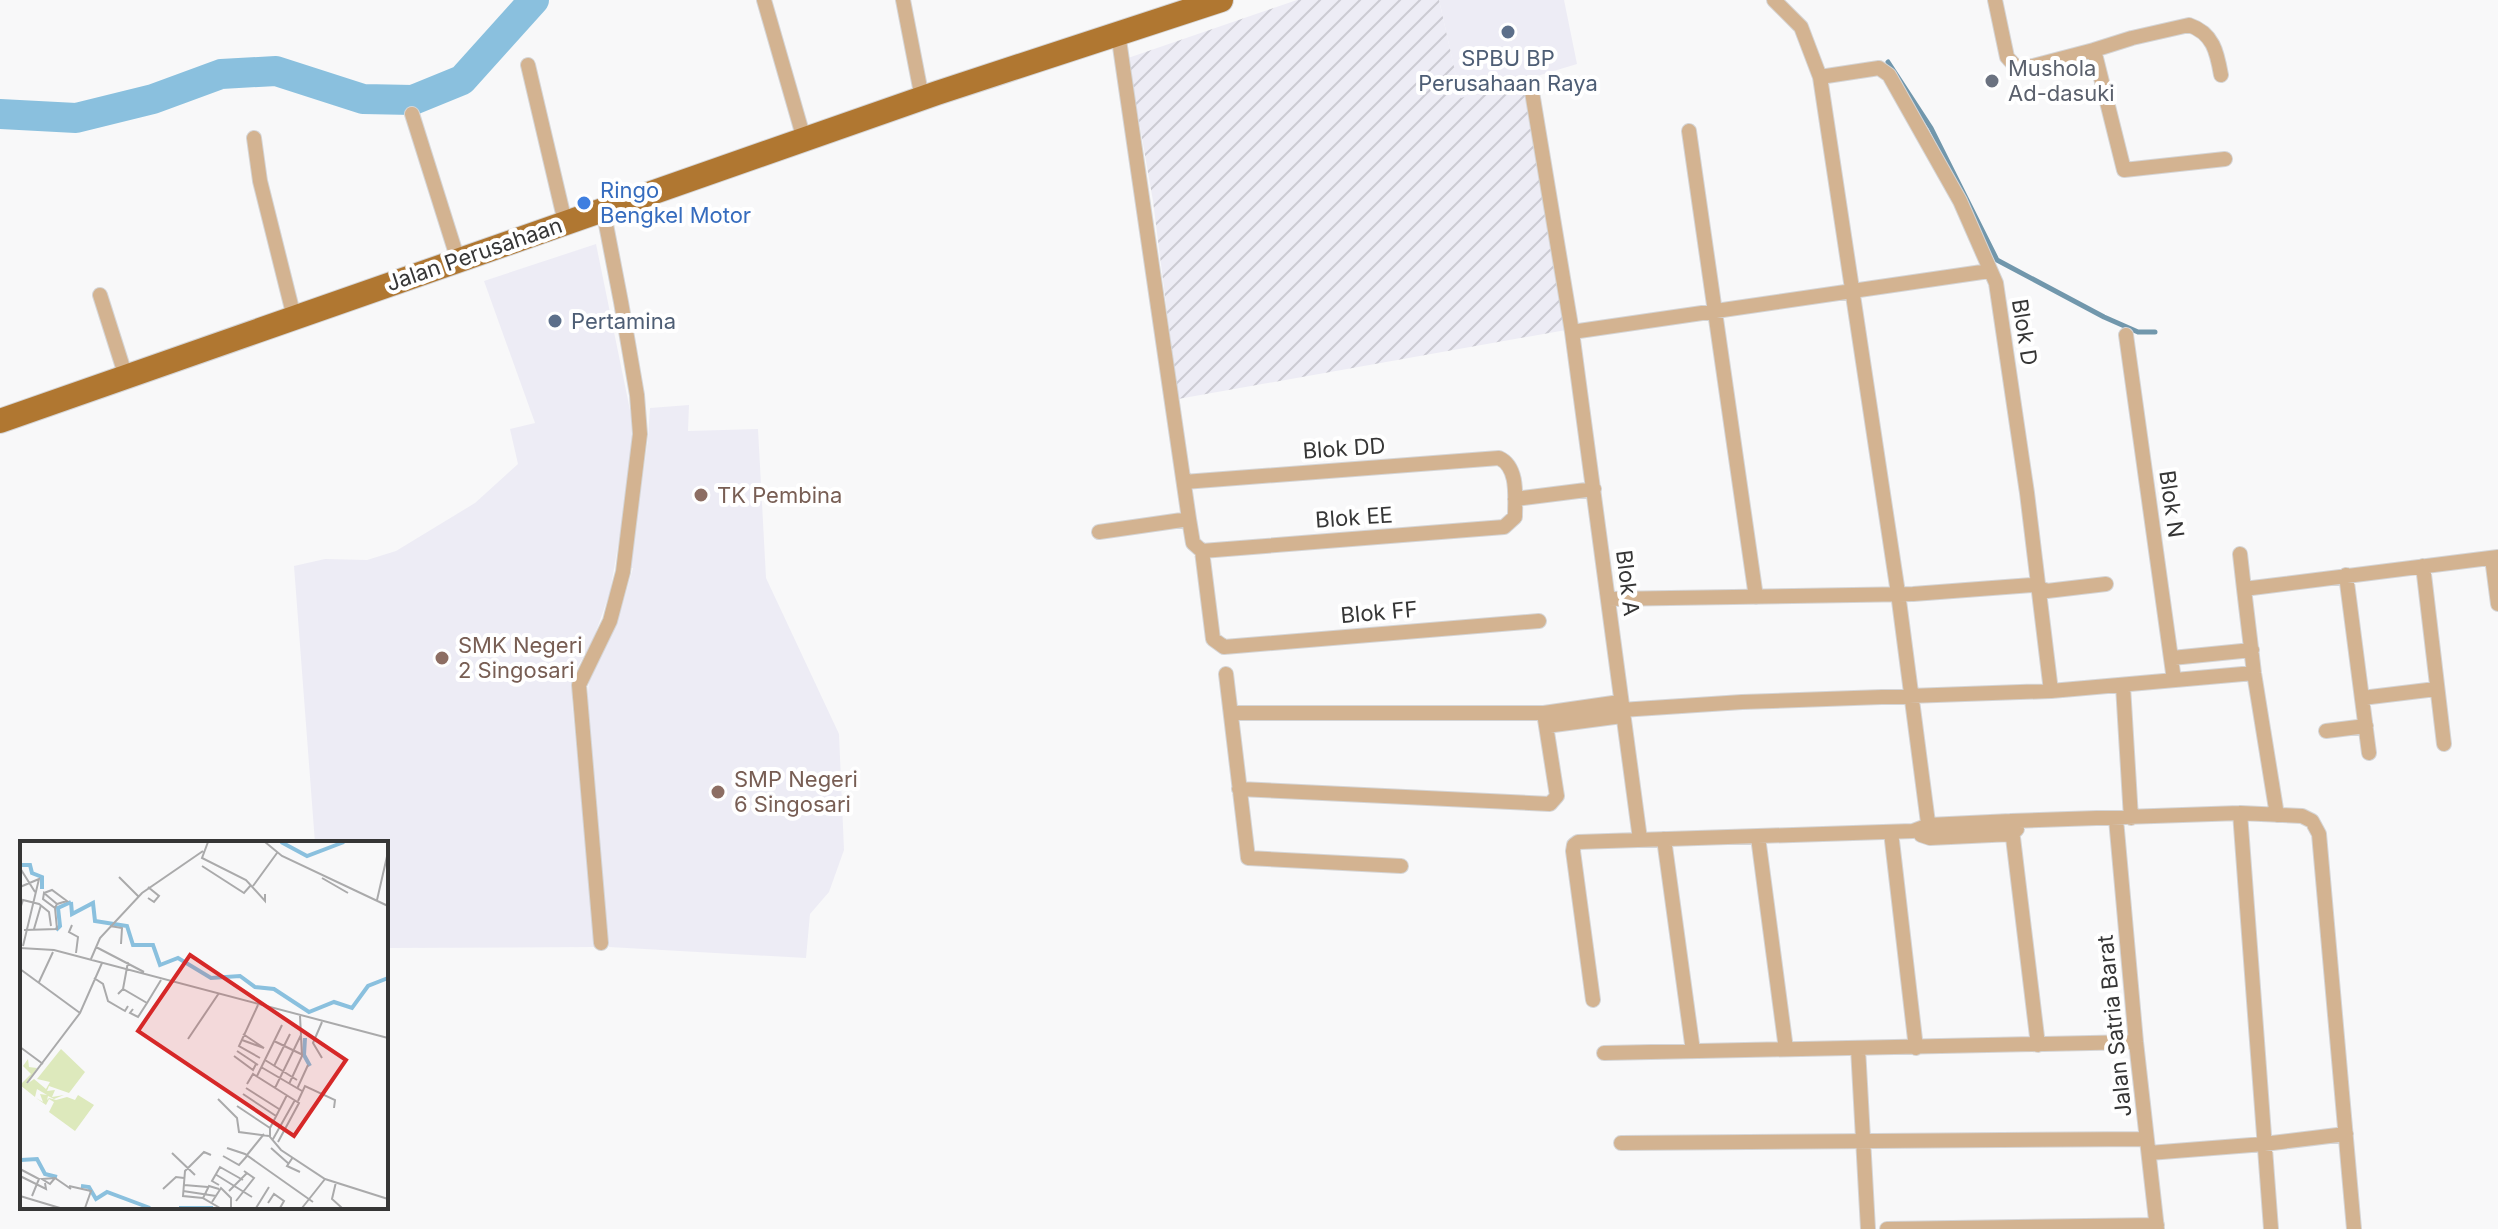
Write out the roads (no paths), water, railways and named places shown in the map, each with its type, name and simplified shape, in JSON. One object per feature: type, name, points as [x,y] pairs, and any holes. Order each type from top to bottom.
[{"type":"main road","name":"Jalan Perusahaan","points":[[0,421],[922,98],[1221,0]]},
{"type":"street","points":[[764,0],[804,139]]},
{"type":"street","points":[[903,0],[922,98]]},
{"type":"street","points":[[1774,0],[1801,27],[1818,66],[1913,696],[1929,832]]},
{"type":"street","points":[[1995,0],[2007,57],[2016,67],[2033,66],[2184,25],[2194,26],[2213,42],[2221,75]]},
{"type":"street","points":[[1118,33],[1189,519],[1193,543],[1202,551]]},
{"type":"street","points":[[2094,50],[2124,170],[2225,159]]},
{"type":"street","points":[[528,65],[565,222]]},
{"type":"street","name":"Blok D","points":[[1820,77],[1879,68],[1889,75],[1960,201],[1996,283],[2027,493],[2051,691]]},
{"type":"street","name":"Blok A","points":[[1532,92],[1572,332],[1640,839]]},
{"type":"street","points":[[412,114],[458,260]]},
{"type":"street","points":[[1689,131],[1756,597]]},
{"type":"street","points":[[254,138],[260,181],[294,317]]},
{"type":"street","points":[[601,943],[579,685],[610,621],[623,572],[640,434],[629,349],[603,209]]},
{"type":"street","points":[[1572,332],[1989,271]]},
{"type":"street","points":[[100,295],[126,377]]},
{"type":"street","name":"Blok N","points":[[2126,335],[2174,680]]},
{"type":"street","name":"Blok DD","points":[[1184,482],[1499,458],[1507,462],[1513,473],[1515,499]]},
{"type":"street","points":[[1515,499],[1594,489]]},
{"type":"street","name":"Blok EE","points":[[1202,551],[1498,528],[1509,524],[1515,517],[1515,499]]},
{"type":"street","points":[[1099,532],[1189,519]]},
{"type":"street","name":"Blok FF","points":[[1202,551],[1213,639],[1224,647],[1539,621]]},
{"type":"street","points":[[2240,554],[2254,673],[2277,815]]},
{"type":"street","points":[[2244,589],[2495,557],[2498,604]]},
{"type":"street","points":[[2423,566],[2444,744]]},
{"type":"street","points":[[2346,575],[2369,753]]},
{"type":"street","points":[[1608,599],[1913,594],[2032,585],[2047,591],[2106,584]]},
{"type":"street","points":[[2172,658],[2252,650]]},
{"type":"street","points":[[1231,713],[1545,720],[1621,709],[2051,691],[2254,673]]},
{"type":"street","points":[[1226,674],[1245,854],[1249,859],[1401,866]]},
{"type":"street","name":"Jalan Satria Barat","points":[[2123,686],[2124,819],[2136,1042],[2157,1227]]},
{"type":"street","points":[[2362,698],[2436,689]]},
{"type":"street","points":[[1239,789],[1550,804],[1557,796],[1545,720]]},
{"type":"street","points":[[2326,731],[2366,726]]},
{"type":"street","points":[[2240,813],[2271,1229]]},
{"type":"street","points":[[1593,1000],[1573,847],[1581,841],[1929,832],[2240,813],[2308,818],[2319,834],[2354,1229]]},
{"type":"street","points":[[2015,826],[2038,1045]]},
{"type":"street","points":[[1891,832],[1916,1048]]},
{"type":"street","points":[[1758,837],[1786,1049]]},
{"type":"street","points":[[1664,839],[1693,1051]]},
{"type":"street","points":[[1604,1053],[2136,1042]]},
{"type":"street","points":[[1858,1048],[1868,1229]]},
{"type":"street","points":[[1621,1143],[1863,1141],[2148,1146],[2264,1144],[2346,1134]]},
{"type":"street","points":[[1887,1229],[2157,1227]]},
{"type":"waterway","points":[[0,114],[76,118],[153,99],[221,74],[276,71],[363,99],[413,100],[462,80],[534,0]]},
{"type":"waterway","points":[[1888,62],[1931,128],[1997,260],[2104,317],[2138,332],[2155,332]]},
{"type":"place","name":"SPBU BP Perusahaan Raya","points":[[1508,32]]},
{"type":"place","name":"Mushola Ad-dasuki","points":[[1992,81]]},
{"type":"place","name":"Ringo Bengkel Motor","points":[[584,203]]},
{"type":"place","name":"Pertamina","points":[[555,321]]},
{"type":"place","name":"TK Pembina","points":[[701,495]]},
{"type":"place","name":"SMK Negeri 2 Singosari","points":[[442,658]]},
{"type":"place","name":"SMP Negeri 6 Singosari","points":[[718,792]]}]
